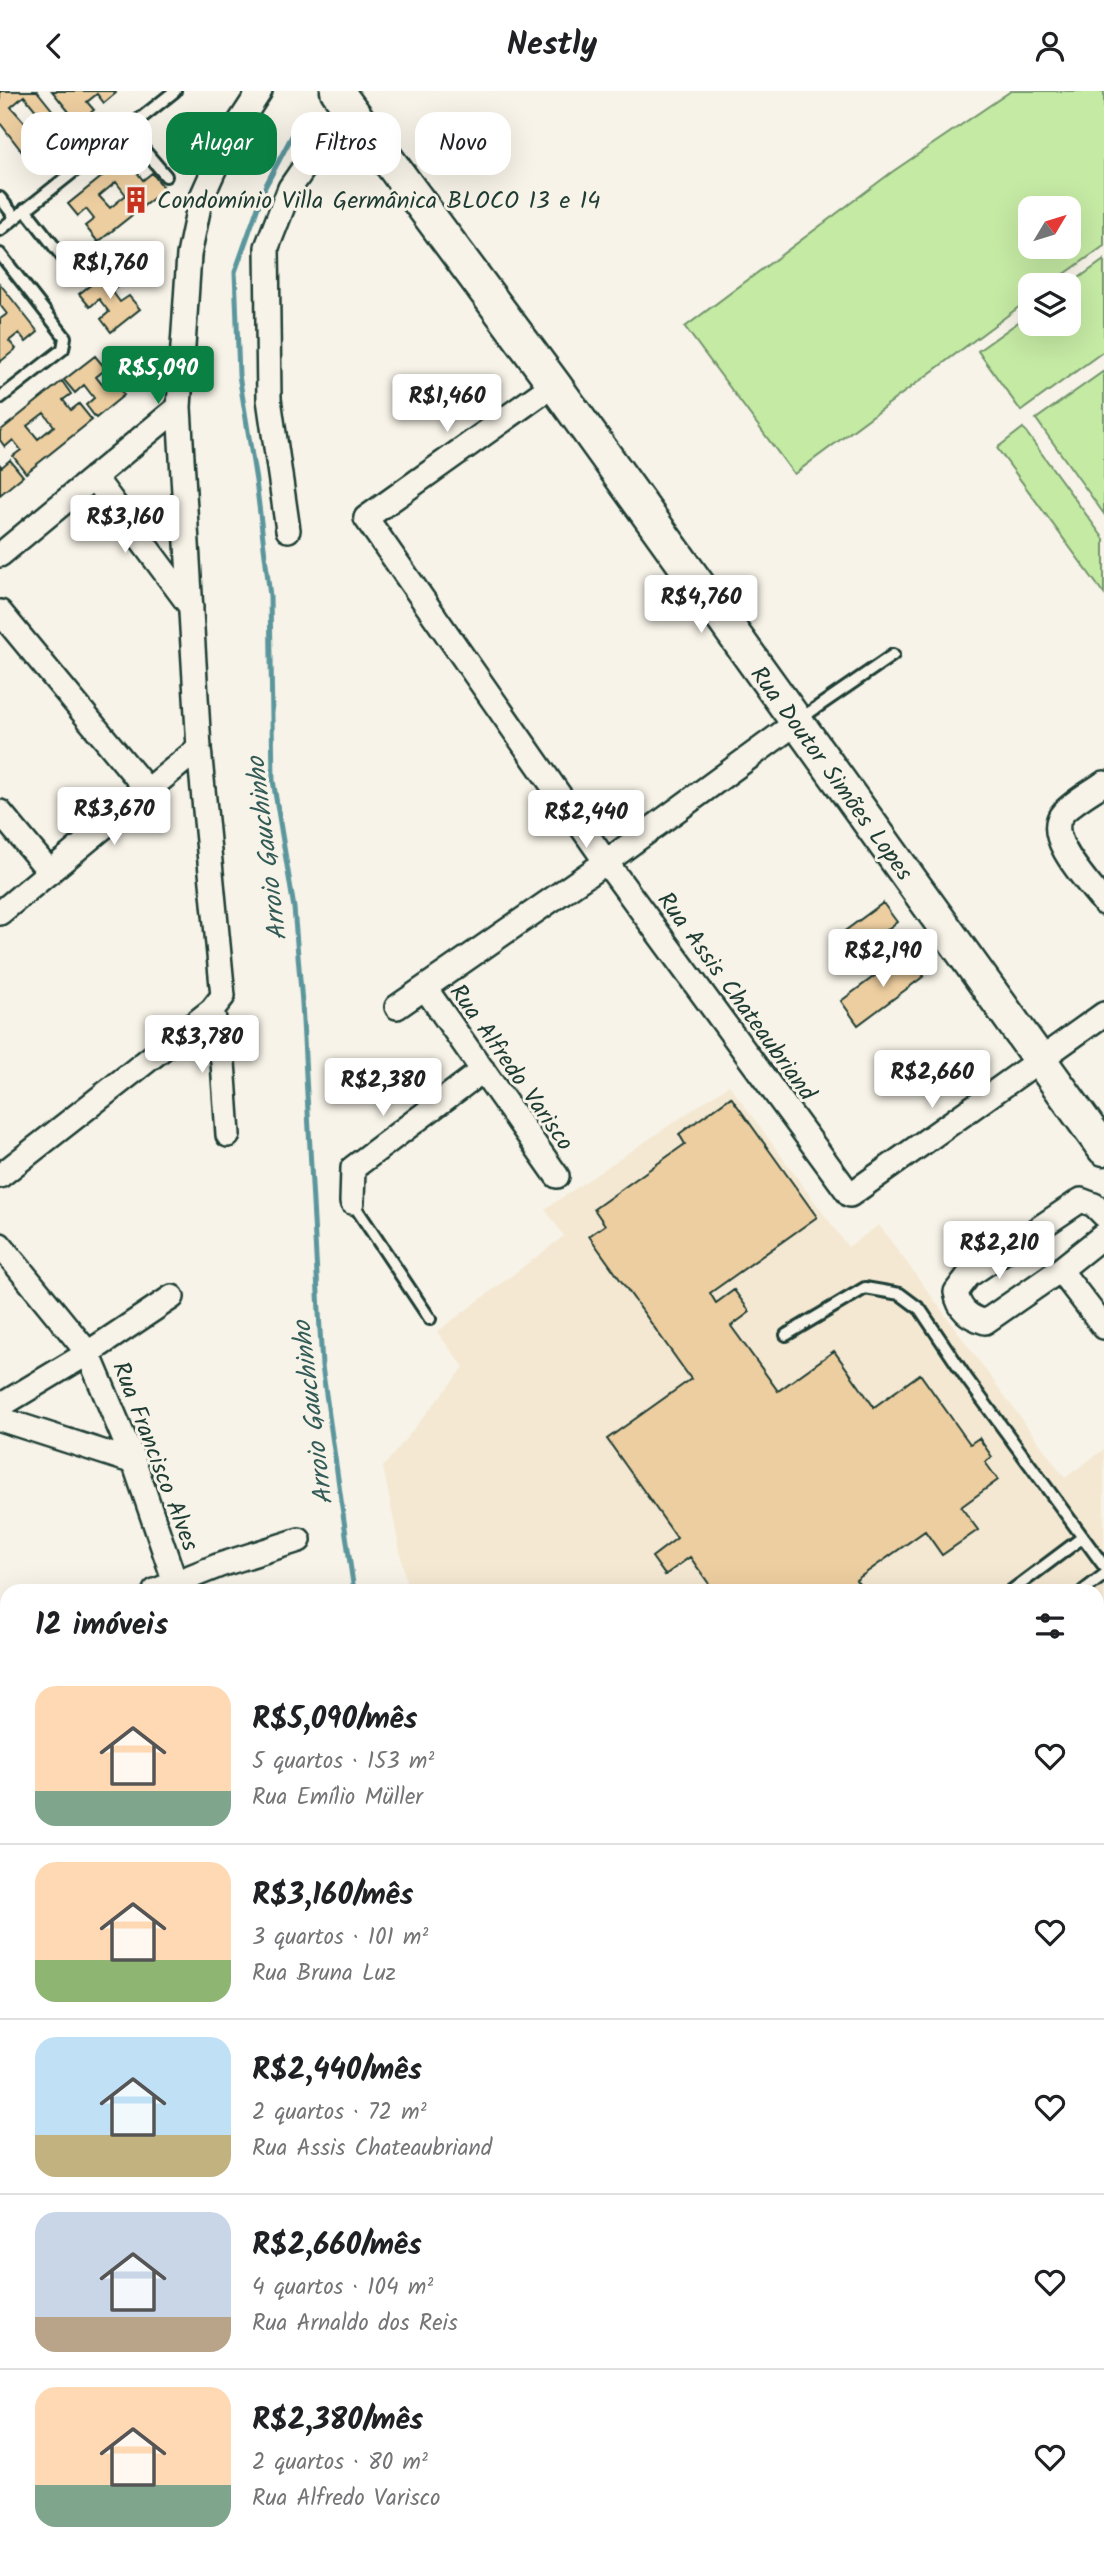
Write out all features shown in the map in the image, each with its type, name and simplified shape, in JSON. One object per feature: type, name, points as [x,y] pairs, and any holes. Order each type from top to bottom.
[{"type":"main road","name":"Rua Doutor Simões Lopes","points":[[343,97],[554,384],[1104,1149]]},
{"type":"street","points":[[228,1135],[199,748],[179,407],[190,255],[200,201],[226,143],[260,91]]},
{"type":"street","points":[[288,530],[269,398],[267,247],[290,188],[343,97]]},
{"type":"street","name":"Rua Assis Chateaubriand","points":[[554,384],[366,518],[606,862],[850,1195],[1039,1060]]},
{"type":"street","points":[[0,555],[179,407]]},
{"type":"street","points":[[94,477],[191,607]]},
{"type":"street","points":[[0,612],[148,790]]},
{"type":"street","points":[[397,1006],[606,862],[796,723]]},
{"type":"street","points":[[0,913],[199,748]]},
{"type":"street","points":[[1104,783],[1063,813],[1057,825],[1059,842],[1104,903]]},
{"type":"street","points":[[0,811],[50,872]]},
{"type":"street","name":"Rua Alfredo Varisco","points":[[425,988],[557,1176]]},
{"type":"street","points":[[0,1176],[217,1003]]},
{"type":"street","points":[[1039,1060],[1104,1014]]},
{"type":"street","points":[[352,1202],[353,1168],[483,1070]]},
{"type":"street","points":[[1104,1215],[1094,1205],[1081,1201],[968,1276],[956,1292],[958,1301],[969,1318],[985,1322],[1060,1270],[1104,1235]]},
{"type":"street","name":"Rua Francisco Alves","points":[[0,1245],[88,1353],[134,1462],[169,1584]]},
{"type":"street","points":[[1060,1270],[1104,1327]]},
{"type":"street","points":[[0,1406],[88,1353],[172,1297]]},
{"type":"street","points":[[0,1419],[134,1462]]},
{"type":"street","points":[[179,1584],[220,1565],[299,1541]]},
{"type":"lane","points":[[149,112],[175,91]]},
{"type":"lane","points":[[152,159],[166,176]]},
{"type":"lane","points":[[0,230],[69,175]]},
{"type":"lane","points":[[0,198],[15,217]]},
{"type":"lane","points":[[25,209],[68,264]]},
{"type":"lane","points":[[0,254],[65,337],[63,349],[0,398]]},
{"type":"lane","points":[[796,723],[893,655]]},
{"type":"lane","points":[[352,1202],[430,1319]]},
{"type":"lane","points":[[786,1335],[865,1288],[900,1294],[920,1310],[967,1379],[1104,1566]]},
{"type":"lane","points":[[1020,1584],[1083,1537]]},
{"type":"shaded area","points":[[729,1085],[848,1247],[879,1225],[1065,1478],[1104,1449],[1104,1584],[407,1584],[383,1467],[464,1367],[437,1332],[564,1236],[545,1209]]},
{"type":"green space","points":[[1011,91],[1104,91],[1104,246],[1066,273],[1018,273],[1018,308],[794,474],[685,327],[892,172]]},
{"type":"green space","points":[[1104,260],[1104,351],[1021,411],[978,351],[1018,322],[1018,336],[1081,336],[1081,276]]},
{"type":"green space","points":[[1104,371],[1104,514],[1036,419]]},
{"type":"green space","points":[[1023,428],[1104,539],[1104,594],[997,448]]},
{"type":"building","points":[[0,91],[37,91],[54,112],[37,112],[24,96],[11,107],[21,118],[21,150],[0,123]]},
{"type":"building","points":[[52,91],[116,93],[104,103],[97,94],[87,102],[94,110],[92,112],[69,112]]},
{"type":"building","name":"Condomínio Villa Germânica BLOCO 13 e 14","points":[[152,173],[165,189],[98,242],[85,226],[94,219],[86,209],[78,216],[68,204],[104,175],[139,175],[143,180]],"holes":[[[116,182],[126,195],[110,208],[99,196]]]},
{"type":"building","points":[[110,270],[121,284],[112,291],[120,302],[129,296],[140,309],[111,332],[101,319],[109,312],[99,299],[90,307],[79,294]]},
{"type":"building","points":[[0,284],[38,332],[26,342],[19,333],[9,341],[16,349],[0,362],[0,319],[7,314],[0,305]]},
{"type":"building","points":[[95,356],[106,369],[96,377],[105,388],[114,381],[124,395],[96,418],[86,405],[94,398],[84,385],[75,393],[64,380]]},
{"type":"building","points":[[62,381],[71,394],[63,400],[71,410],[79,404],[92,420],[26,473],[13,456],[21,450],[13,440],[5,447],[0,440],[0,431]],"holes":[[[44,413],[54,426],[38,439],[27,426]]]},
{"type":"building","points":[[10,460],[23,476],[0,495],[0,465],[2,467]]},
{"type":"building","points":[[883,903],[897,922],[853,955],[838,936]]},
{"type":"building","points":[[907,952],[924,976],[858,1025],[841,1001]]},
{"type":"building","points":[[731,1097],[817,1217],[710,1293],[716,1303],[734,1290],[750,1312],[731,1326],[778,1391],[834,1351],[874,1407],[920,1374],[970,1444],[979,1438],[992,1457],[985,1462],[998,1480],[961,1507],[978,1530],[942,1555],[925,1531],[856,1580],[859,1584],[709,1584],[690,1557],[665,1575],[652,1557],[677,1538],[607,1439],[691,1379],[589,1236],[605,1225],[594,1209],[685,1144],[679,1134]]},
{"type":"waterway","name":"Arroio Gauchinho","points":[[291,138],[265,187],[235,272],[239,375],[256,481],[270,596],[273,780],[294,908],[302,1003],[322,1366],[353,1584]]},
{"type":"place","name":"Condomínio Villa Germânica BLOCO 13 e 14","points":[[136,200]]}]
